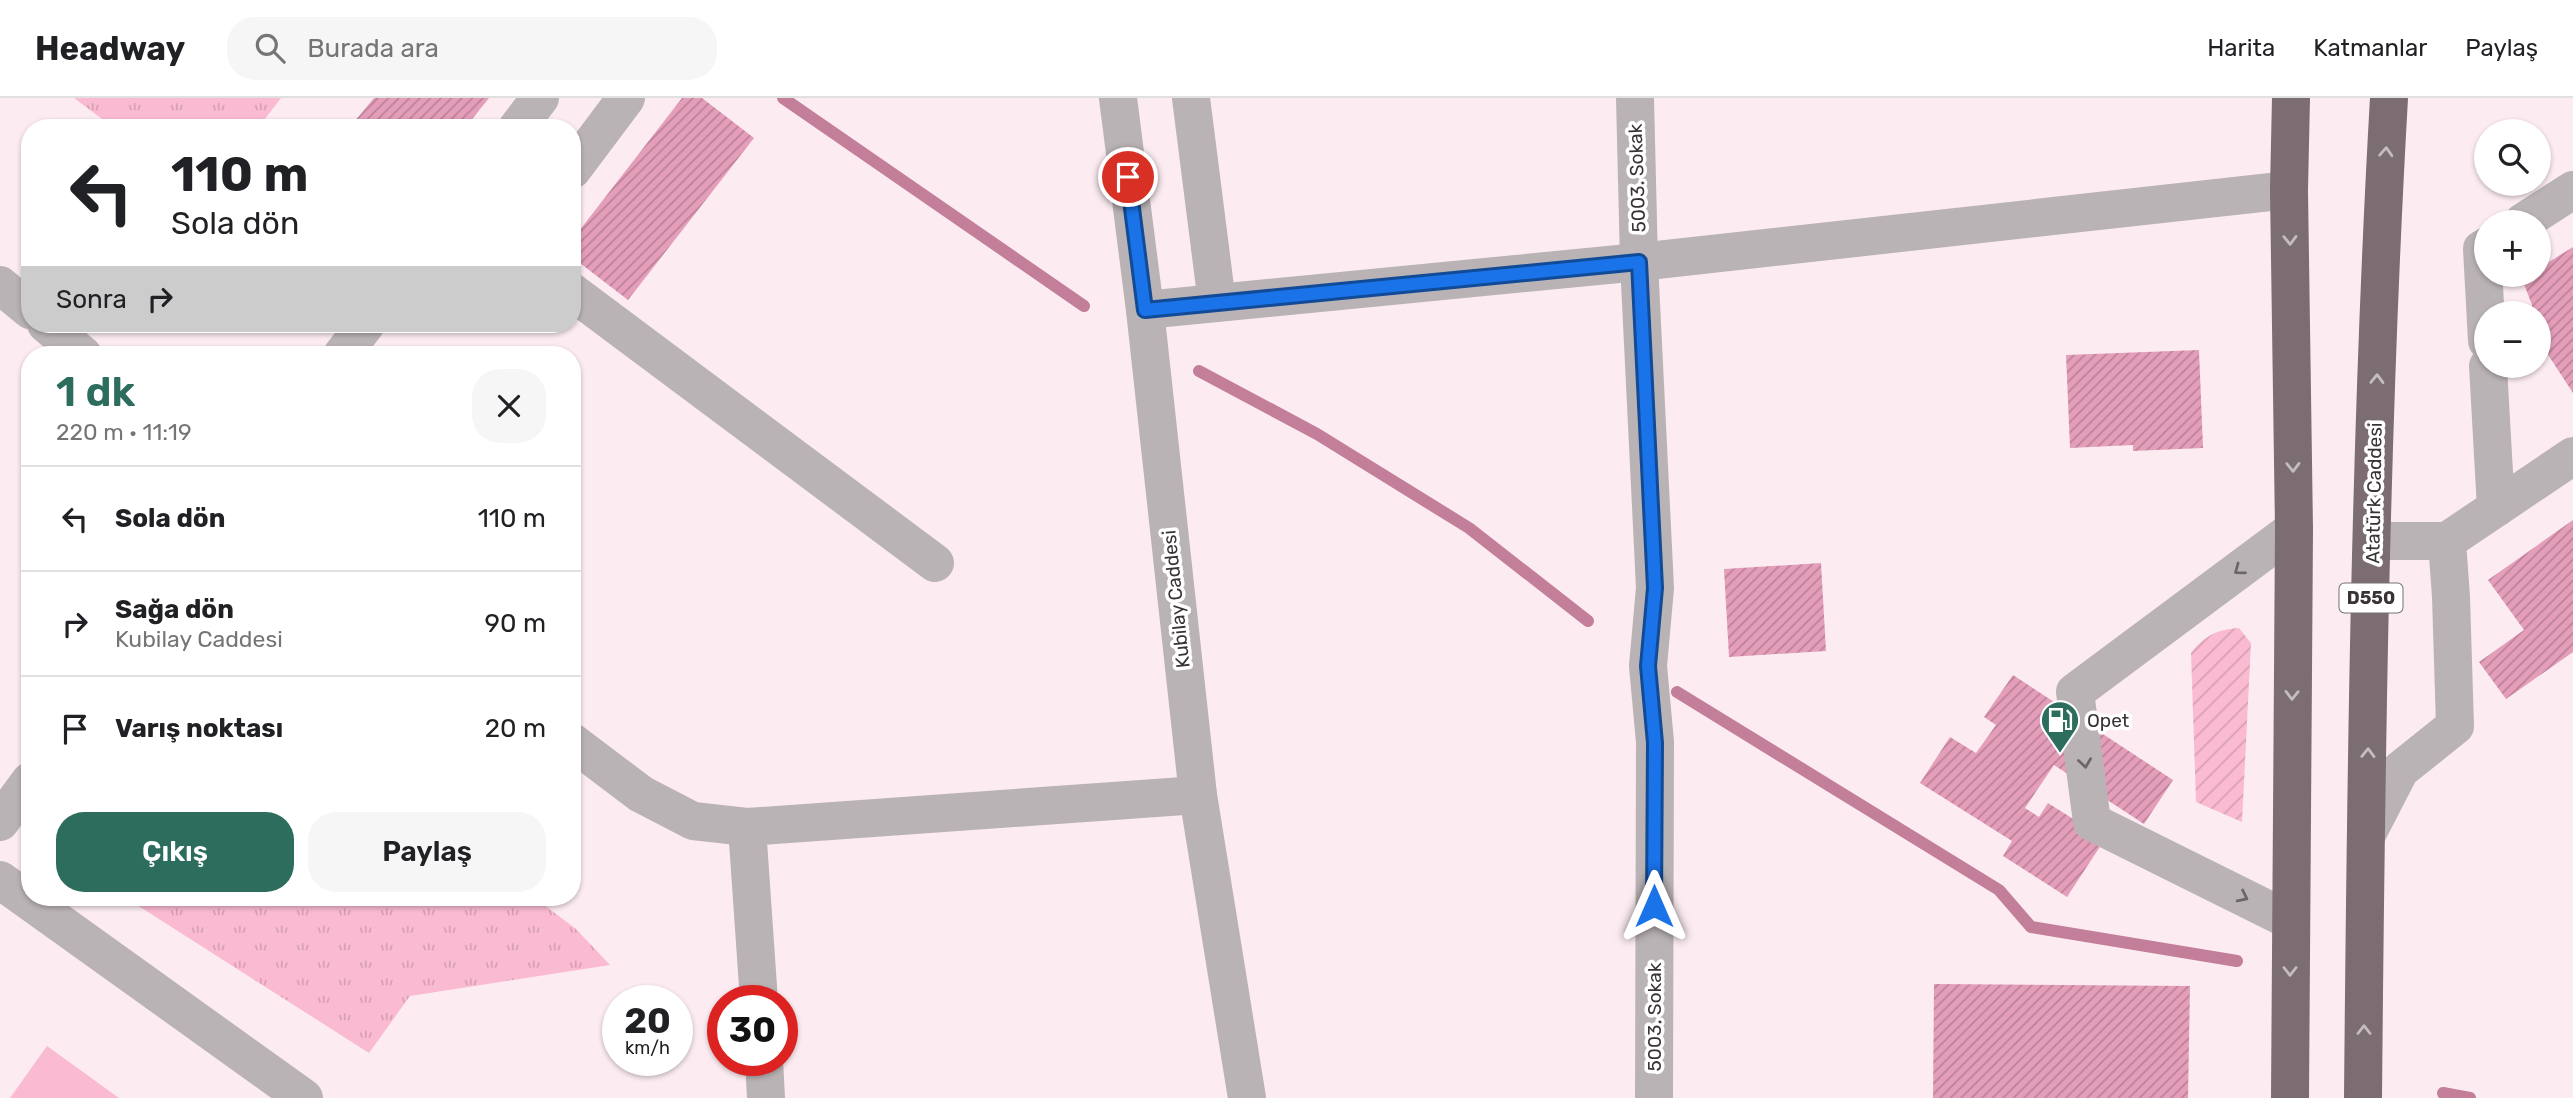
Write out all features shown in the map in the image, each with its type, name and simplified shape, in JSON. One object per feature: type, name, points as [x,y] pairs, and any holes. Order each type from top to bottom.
[{"type":"highway","points":[[2290,1098],[2294,529],[2289,190],[2291,98]]},
{"type":"highway","name":"Atatürk Caddesi","points":[[2363,1098],[2379,276],[2389,98]]},
{"type":"street","points":[[524,119],[540,98]]},
{"type":"street","points":[[581,158],[626,98]]},
{"type":"street","name":"Kubilay Caddesi","points":[[1118,98],[1145,310],[1198,795],[1247,1098]]},
{"type":"street","points":[[1191,98],[1217,303]]},
{"type":"street","name":"5003. Sokak","points":[[1635,98],[1639,262],[1655,588],[1648,666],[1655,743],[1654,1098]]},
{"type":"street","points":[[1145,310],[1639,262],[2289,190]]},
{"type":"street","points":[[2542,210],[2573,190]]},
{"type":"street","points":[[0,285],[21,302]]},
{"type":"street","points":[[581,299],[934,563]]},
{"type":"street","points":[[57,333],[72,346]]},
{"type":"street","points":[[2489,378],[2496,508]]},
{"type":"street","points":[[2373,541],[2447,541],[2573,456]]},
{"type":"street","points":[[2290,920],[2092,822],[2075,692],[2294,529]]},
{"type":"street","points":[[2366,836],[2400,770],[2455,726],[2447,541]]},
{"type":"street","points":[[581,749],[640,794],[693,821],[747,827],[1198,795]]},
{"type":"street","points":[[0,822],[21,793]]},
{"type":"street","points":[[747,827],[759,985]]},
{"type":"street","points":[[0,880],[21,895]]},
{"type":"street","points":[[36,906],[304,1098]]},
{"type":"street","points":[[765,1076],[766,1098]]},
{"type":"green space","points":[[74,98],[281,98],[265,119],[102,119]]},
{"type":"green space","points":[[2239,628],[2251,643],[2242,822],[2196,802],[2191,653],[2212,634]]},
{"type":"green space","points":[[139,906],[546,906],[576,929],[610,965],[410,996],[369,1053]]},
{"type":"green space","points":[[47,1046],[119,1098],[10,1098]]},
{"type":"building","points":[[374,98],[489,98],[472,119],[356,119]]},
{"type":"building","points":[[682,98],[702,98],[754,138],[628,300],[581,264],[581,228]]},
{"type":"building","points":[[2573,247],[2573,393],[2551,359],[2551,301],[2530,301],[2525,287],[2551,287],[2551,261]]},
{"type":"building","points":[[2199,350],[2203,448],[2133,451],[2133,445],[2070,448],[2066,355]]},
{"type":"building","points":[[2573,520],[2573,652],[2506,699],[2479,662],[2524,630],[2488,580]]},
{"type":"building","points":[[1821,563],[1826,651],[1729,657],[1724,569]]},
{"type":"building","points":[[2013,675],[2173,780],[2144,824],[2054,765],[2025,808],[2039,817],[2048,803],[2105,839],[2067,897],[2003,856],[2012,841],[1920,783],[1950,737],[1976,753],[1996,725],[1984,717]]},
{"type":"building","points":[[1934,984],[2190,986],[2188,1098],[1933,1098]]},
{"type":"waterway","points":[[783,98],[1084,306]]},
{"type":"waterway","points":[[1199,371],[1317,434],[1469,528],[1588,621]]},
{"type":"waterway","points":[[1677,692],[1999,890],[2031,927],[2237,961]]},
{"type":"waterway","points":[[2443,1093],[2470,1098]]},
{"type":"place","name":"Opet","points":[[2060,754]]},
{"type":"route","points":[[1128,177],[1145,310],[1639,262],[1655,588],[1648,666],[1655,743],[1654,906]]}]
